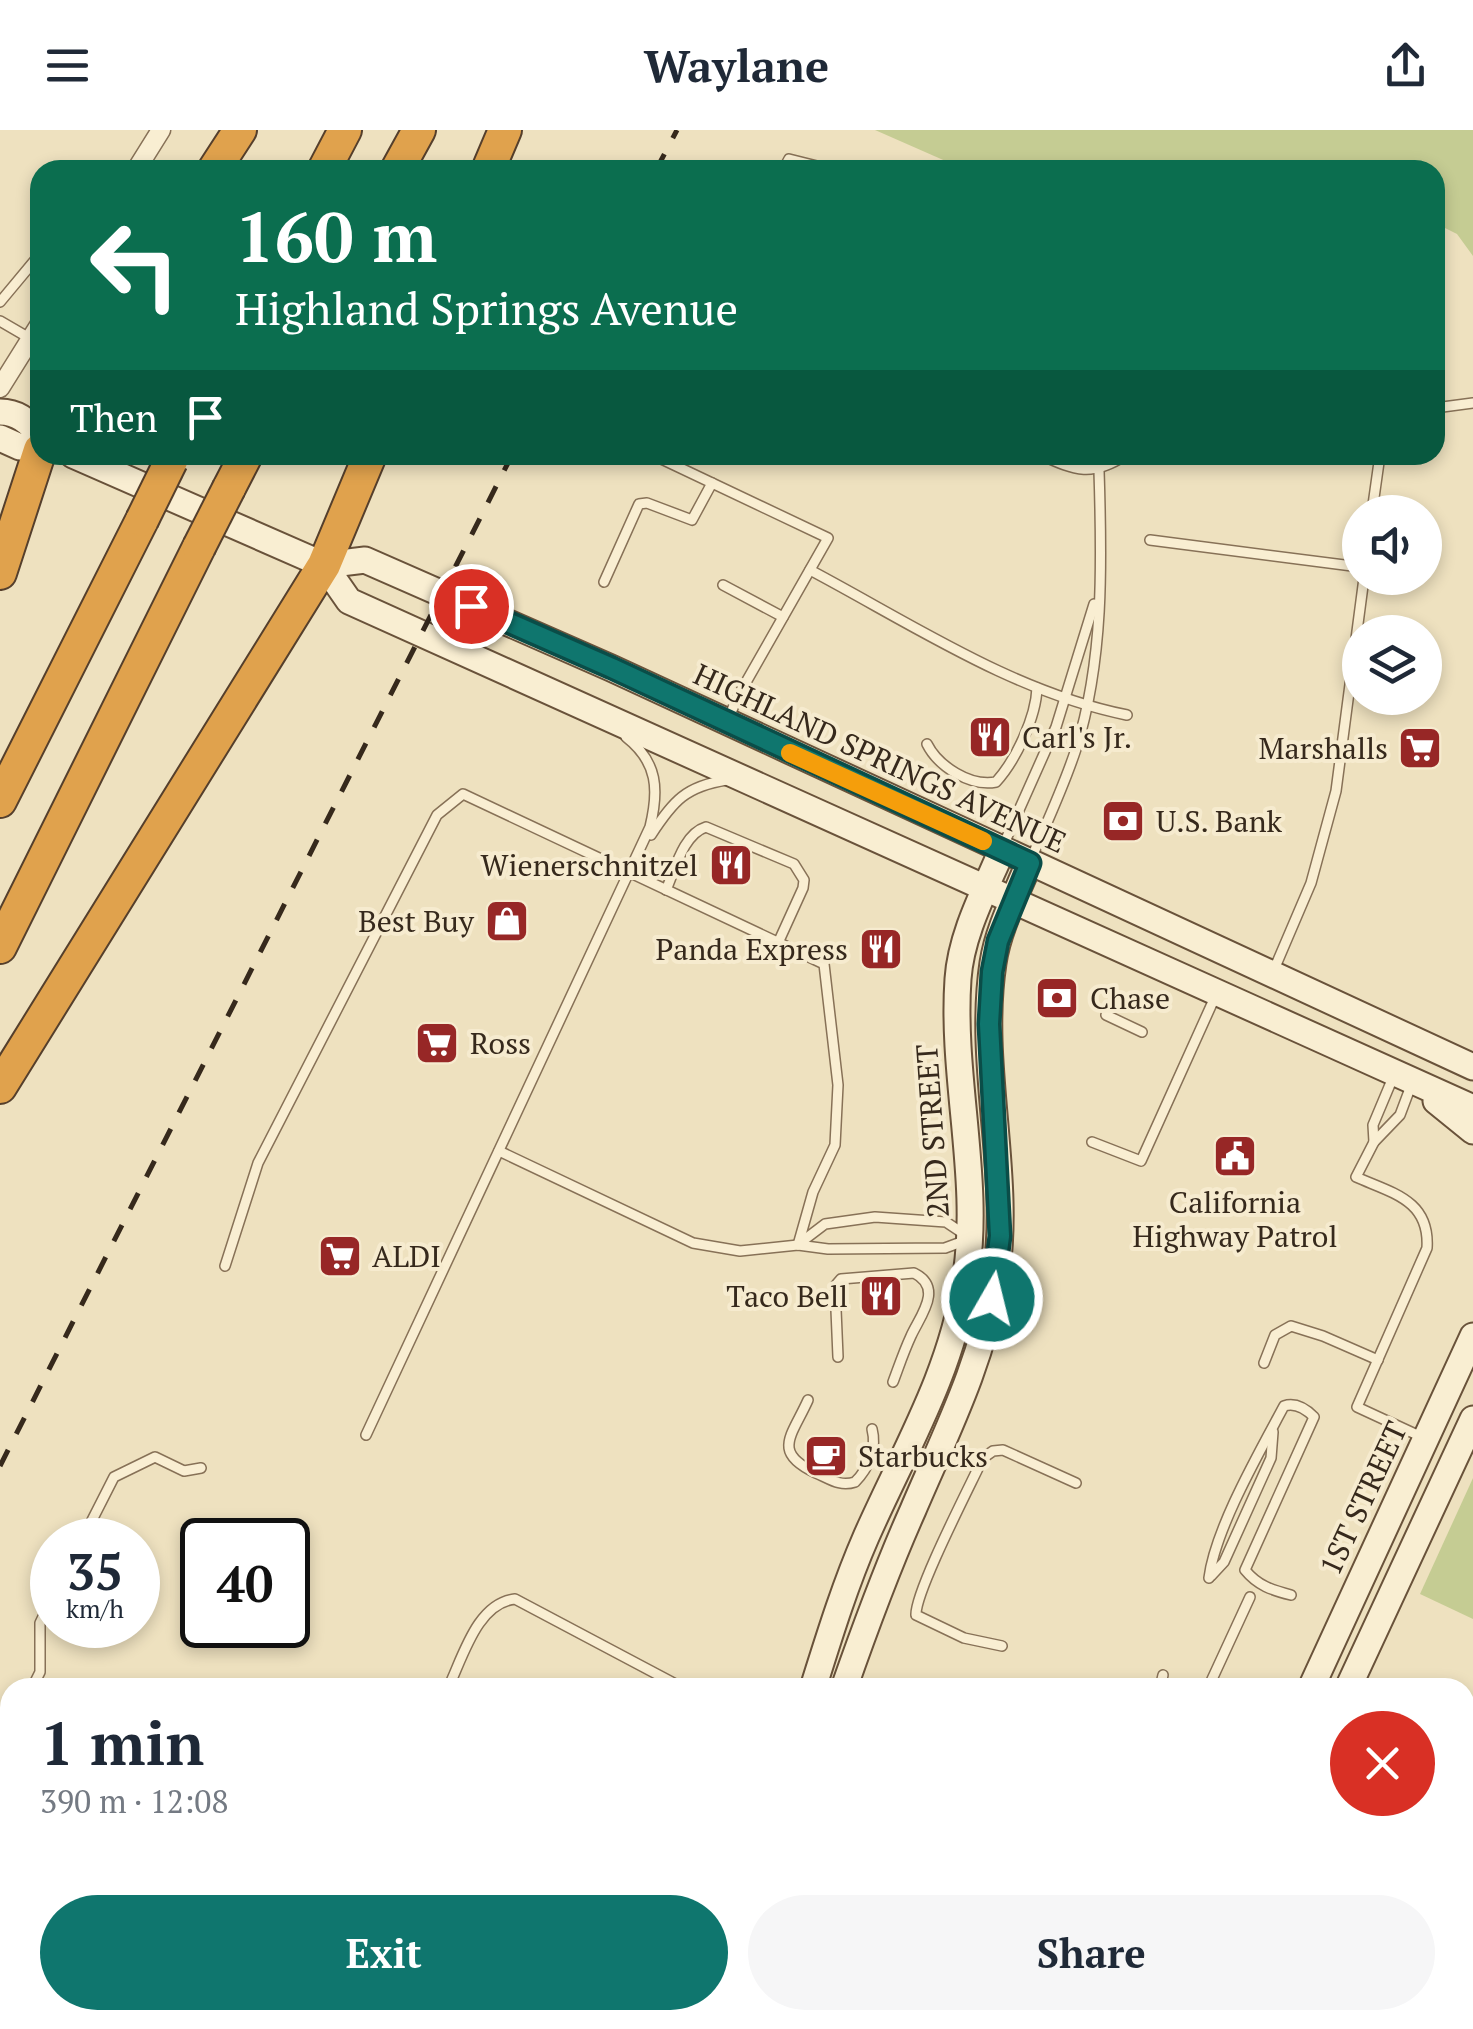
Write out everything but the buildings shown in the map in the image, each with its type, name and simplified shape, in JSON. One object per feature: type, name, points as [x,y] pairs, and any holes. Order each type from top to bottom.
[{"type":"highway","points":[[220,160],[240,130]]},
{"type":"highway","points":[[330,160],[346,130]]},
{"type":"highway","points":[[402,160],[418,130]]},
{"type":"highway","points":[[492,160],[504,130]]},
{"type":"highway","points":[[0,572],[33,465]]},
{"type":"highway","points":[[0,801],[169,465]]},
{"type":"highway","points":[[0,947],[241,465]]},
{"type":"highway","points":[[0,1088],[324,565],[366,465]]},
{"type":"main road","points":[[0,412],[30,422]]},
{"type":"main road","points":[[0,438],[20,447],[30,445]]},
{"type":"main road","name":"HIGHLAND SPRINGS AVENUE","points":[[96,465],[324,565],[365,560],[612,668],[1404,1033]]},
{"type":"main road","name":"HIGHLAND SPRINGS AVENUE","points":[[324,565],[349,601],[1473,1108]]},
{"type":"main road","name":"2ND STREET","points":[[816,1678],[864,1540],[950,1348],[965,1284],[971,1238],[958,977],[962,953],[1002,850]]},
{"type":"main road","name":"2ND STREET","points":[[847,1678],[866,1624],[962,1398],[988,1320],[1000,1236],[989,1000],[993,958],[1030,863]]},
{"type":"main road","points":[[1404,1033],[1473,1052]]},
{"type":"main road","points":[[1404,1033],[1473,1067]]},
{"type":"main road","points":[[1404,1078],[1473,1131]]},
{"type":"main road","name":"1ST STREET","points":[[1316,1678],[1473,1336]]},
{"type":"main road","points":[[1353,1678],[1473,1419]]},
{"type":"main road","points":[[866,1624],[850,1615],[884,1528],[897,1471]]},
{"type":"street","points":[[142,160],[162,130]]},
{"type":"street","points":[[0,388],[30,340]]},
{"type":"lane","points":[[0,302],[30,266]]},
{"type":"lane","points":[[0,321],[30,330]]},
{"type":"lane","points":[[1445,407],[1473,403]]},
{"type":"lane","points":[[673,465],[828,538],[737,698],[727,724]]},
{"type":"lane","points":[[1062,465],[1099,471],[1109,465]]},
{"type":"lane","points":[[1374,495],[1379,465]]},
{"type":"lane","points":[[1030,863],[1076,750],[1086,707],[1098,633],[1099,471]]},
{"type":"lane","points":[[604,582],[639,504],[647,503],[692,520],[712,483]]},
{"type":"lane","points":[[1150,540],[1342,564]]},
{"type":"lane","points":[[810,570],[1037,688],[1086,707],[1127,715]]},
{"type":"lane","points":[[723,585],[783,617]]},
{"type":"lane","points":[[1002,850],[1034,782],[1065,700],[1098,592]]},
{"type":"lane","points":[[1273,973],[1311,883],[1336,791],[1362,595]]},
{"type":"lane","points":[[927,744],[948,769],[986,784],[996,782],[1007,768],[1036,704],[1037,688]]},
{"type":"lane","points":[[366,1436],[631,872],[657,800],[656,775],[638,746],[596,713]]},
{"type":"lane","points":[[641,850],[675,800],[697,786],[726,780],[772,793]]},
{"type":"lane","points":[[226,1266],[258,1164],[437,815],[464,794],[824,964],[838,1084],[835,1146],[813,1192],[798,1245]]},
{"type":"lane","points":[[666,890],[689,839],[696,830],[706,827],[794,864],[804,880],[803,888],[778,943]]},
{"type":"lane","points":[[1092,1142],[1141,1161],[1216,994]]},
{"type":"lane","points":[[1106,1015],[1142,1032]]},
{"type":"lane","points":[[1374,1142],[1373,1125],[1404,1078]]},
{"type":"lane","points":[[1404,1078],[1400,1115],[1374,1142],[1356,1177],[1407,1200],[1426,1224],[1428,1235],[1423,1260],[1357,1407],[1426,1439]]},
{"type":"lane","points":[[499,1151],[694,1242],[740,1252],[798,1245],[828,1249],[945,1248],[971,1238]]},
{"type":"lane","points":[[798,1245],[824,1224],[875,1217],[946,1222],[971,1238]]},
{"type":"lane","points":[[838,1356],[835,1286],[841,1279],[914,1273],[922,1277],[928,1289],[926,1308],[893,1382]]},
{"type":"lane","points":[[1264,1364],[1274,1335],[1291,1326],[1378,1360]]},
{"type":"lane","points":[[808,1400],[788,1445],[789,1455],[796,1464],[825,1478],[840,1484],[858,1480],[874,1447],[872,1429]]},
{"type":"lane","points":[[1209,1578],[1212,1557],[1273,1427],[1284,1406],[1292,1404],[1314,1417],[1245,1570],[1268,1589],[1291,1595]]},
{"type":"lane","points":[[1002,1646],[964,1638],[916,1615],[916,1606],[984,1458],[992,1450],[1003,1450],[1076,1484]]},
{"type":"lane","points":[[93,1518],[114,1476],[155,1457],[184,1472],[201,1468]]},
{"type":"lane","points":[[1213,1678],[1250,1597]]},
{"type":"lane","points":[[453,1678],[487,1612],[502,1600],[515,1599],[664,1678]]},
{"type":"lane","points":[[37,1678],[40,1648]]},
{"type":"green space","points":[[875,130],[1473,130],[1473,256],[1457,234],[1445,228],[1445,160],[943,160]]},
{"type":"green space","points":[[1473,1478],[1473,1619],[1420,1594]]},
{"type":"railway","points":[[661,160],[677,130]]},
{"type":"railway","points":[[0,1466],[507,465]]},
{"type":"slow traffic","points":[[790,753],[983,841]]},
{"type":"place","name":"Carl's Jr.","points":[[990,737]]},
{"type":"place","name":"Marshalls","points":[[1420,748]]},
{"type":"place","name":"U.S. Bank","points":[[1123,821]]},
{"type":"place","name":"Wienerschnitzel","points":[[731,865]]},
{"type":"place","name":"Best Buy","points":[[507,921]]},
{"type":"place","name":"Panda Express","points":[[881,949]]},
{"type":"place","name":"Chase","points":[[1057,998]]},
{"type":"place","name":"Ross","points":[[437,1043]]},
{"type":"place","name":"California Highway Patrol","points":[[1235,1156]]},
{"type":"place","name":"ALDI","points":[[340,1256]]},
{"type":"place","name":"Taco Bell","points":[[881,1296]]},
{"type":"place","name":"Starbucks","points":[[826,1456]]},
{"type":"route","points":[[471,606],[1030,863],[998,941],[989,1000],[1000,1236],[992,1299]]}]
